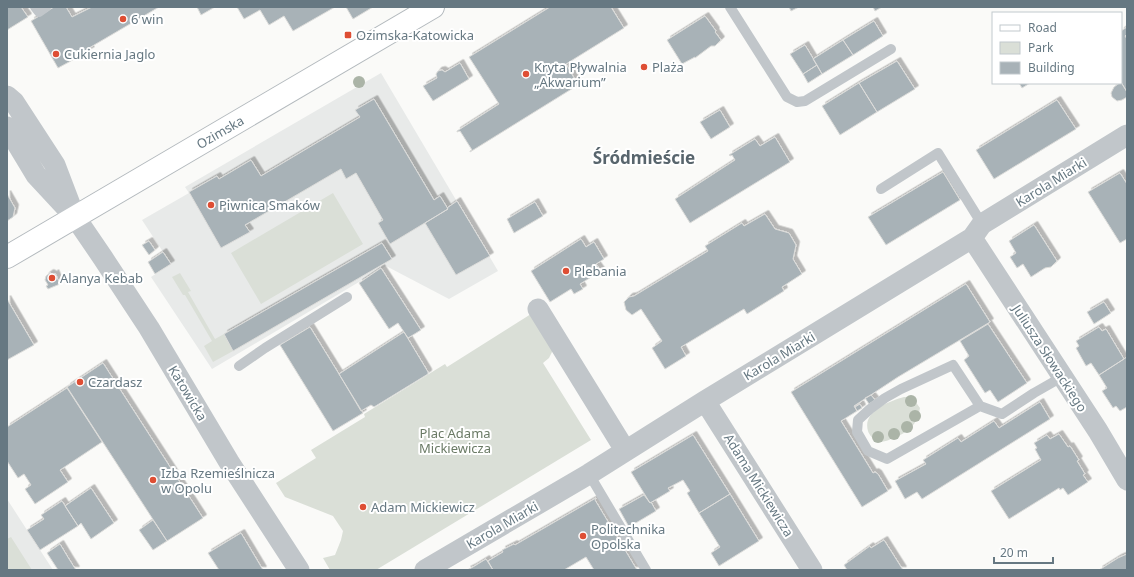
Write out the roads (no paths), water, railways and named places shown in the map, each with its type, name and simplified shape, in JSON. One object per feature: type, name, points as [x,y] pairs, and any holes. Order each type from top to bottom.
[{"type":"main road","name":"Ozimska","points":[[7,257],[433,7]]},
{"type":"street","name":"Katowicka","points":[[7,96],[14,102],[55,165],[75,217]]},
{"type":"street","name":"Katowicka","points":[[7,127],[36,175],[75,217],[146,323],[229,462],[299,570]]},
{"type":"street","name":"Karola Miarki","points":[[425,570],[589,474],[977,231],[1127,135]]},
{"type":"street","name":"Juliusza Słowackiego","points":[[977,231],[1062,377],[1098,431],[1127,480]]},
{"type":"street","points":[[538,309],[626,450]]},
{"type":"street","name":"Adama Mickiewicza","points":[[706,401],[812,570]]},
{"type":"lane","points":[[35,7],[38,12],[46,7]]},
{"type":"lane","points":[[730,7],[788,97],[797,102],[805,101],[891,49]]},
{"type":"lane","points":[[881,188],[938,153],[977,231]]},
{"type":"lane","points":[[239,366],[347,297]]},
{"type":"lane","points":[[980,406],[886,459],[868,451],[857,432],[858,420],[885,398],[901,388],[954,365],[980,406],[1002,414],[1062,377]]},
{"type":"lane","points":[[589,474],[646,570]]},
{"type":"place","name":"6 win","points":[[123,19]]},
{"type":"place","name":"Ozimska-Katowicka","points":[[348,35]]},
{"type":"place","name":"Cukiernia Jaglo","points":[[56,54]]},
{"type":"place","name":"Plaża","points":[[644,67]]},
{"type":"place","name":"Kryta Pływalnia „Akwarium”","points":[[526,74]]},
{"type":"place","name":"Piwnica Smaków","points":[[211,205]]},
{"type":"place","name":"Plebania","points":[[566,271]]},
{"type":"place","name":"Alanya Kebab","points":[[52,278]]},
{"type":"place","name":"Czardasz","points":[[80,382]]},
{"type":"place","name":"Izba Rzemieślnicza w Opolu","points":[[153,480]]},
{"type":"place","name":"Adam Mickiewicz","points":[[363,507]]},
{"type":"place","name":"Politechnika Opolska","points":[[583,536]]},
{"type":"district","name":"Śródmieście","points":[[644,157]]},
{"type":"park label","name":"Plac Adama Mickiewicza","points":[[455,440]]}]
